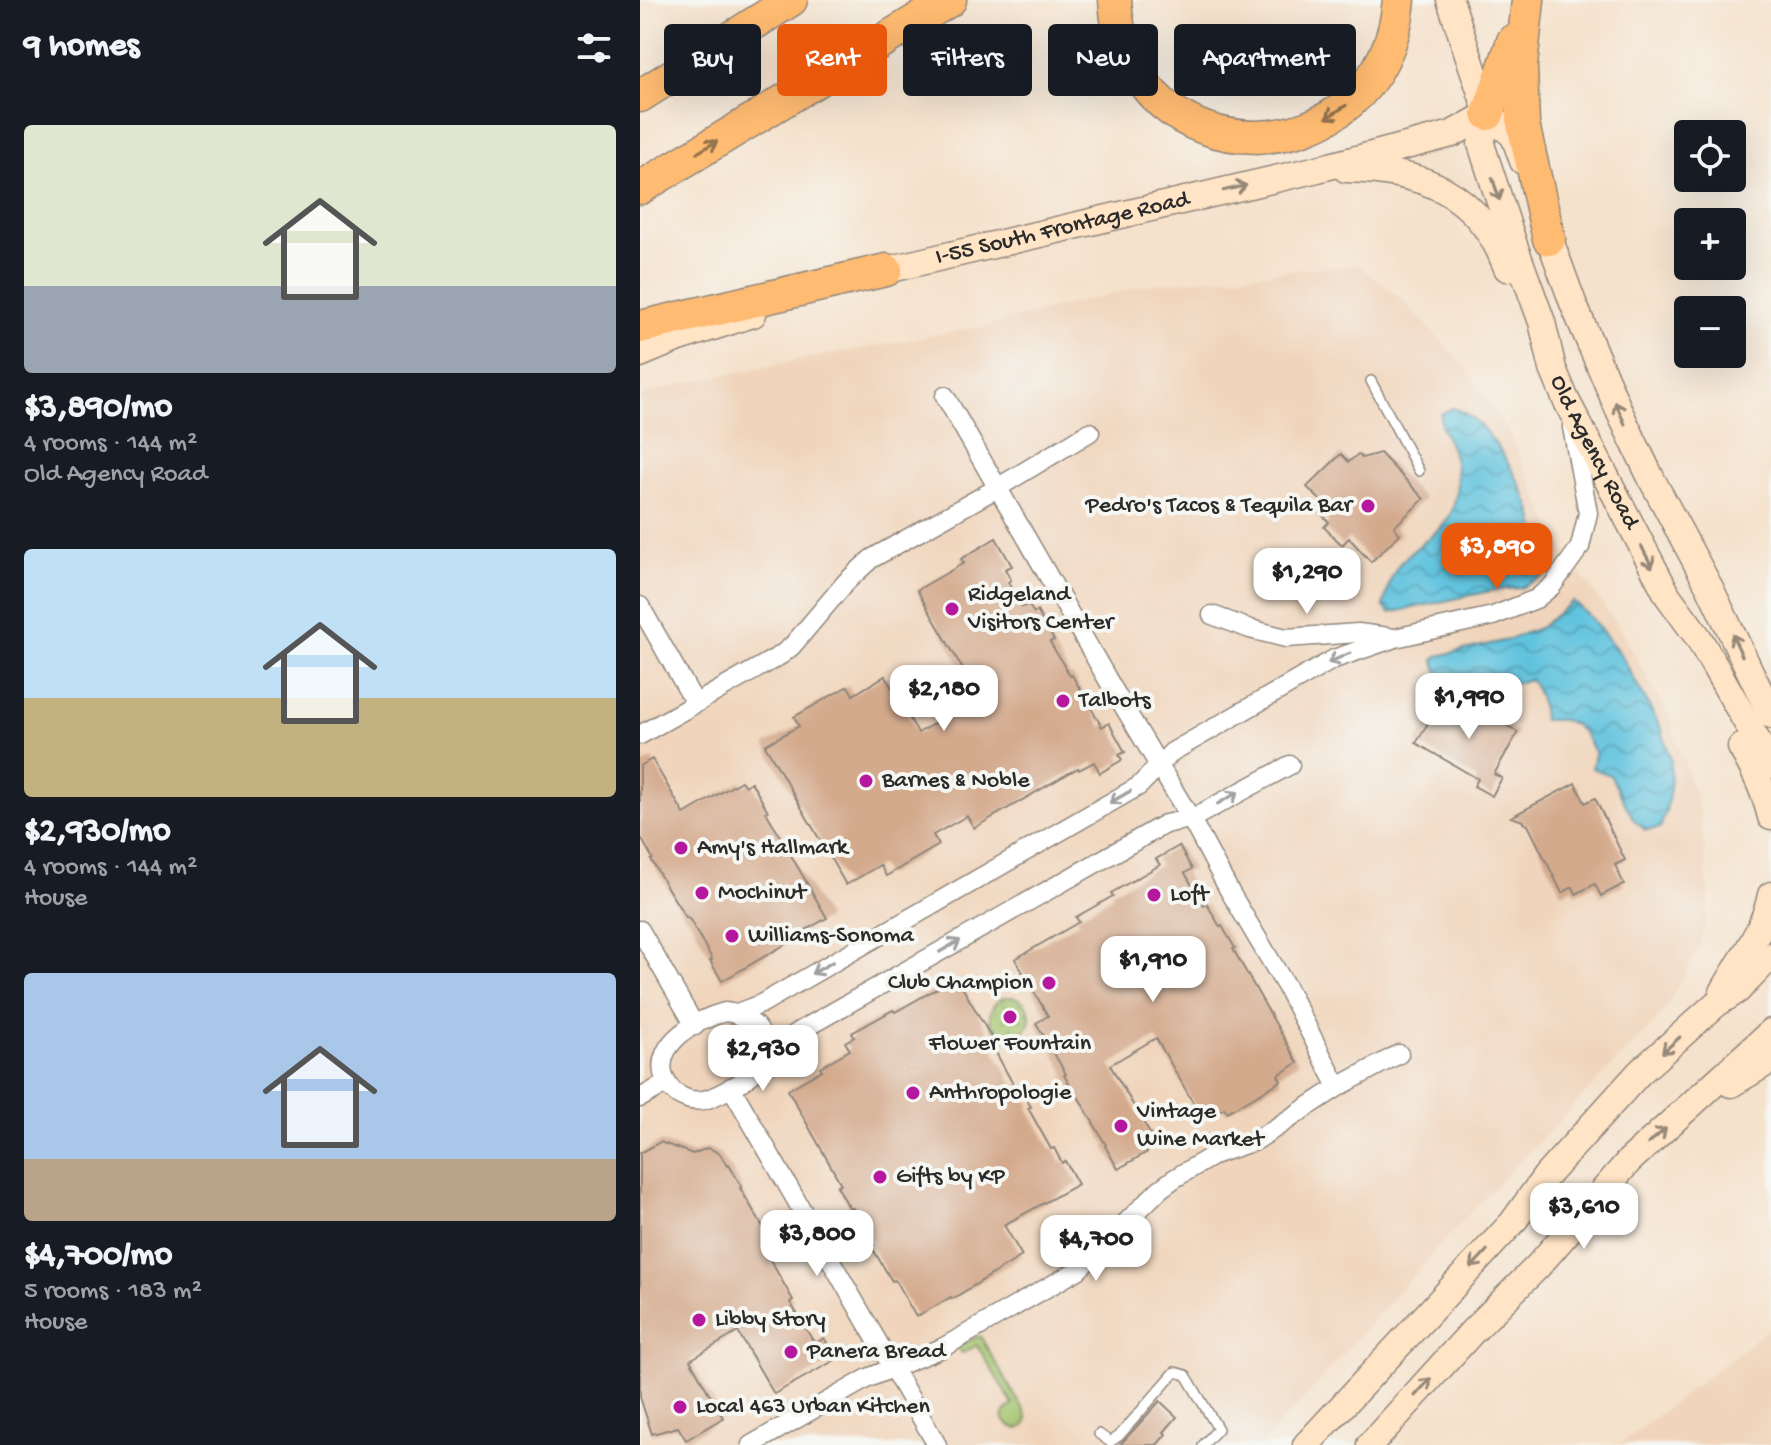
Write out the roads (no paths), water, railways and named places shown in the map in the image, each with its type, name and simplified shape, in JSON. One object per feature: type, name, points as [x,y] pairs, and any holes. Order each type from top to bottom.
[{"type":"highway","points":[[640,96],[791,0]]},
{"type":"highway","points":[[640,188],[950,0]]},
{"type":"highway","points":[[1115,0],[1120,35],[1127,56],[1156,98],[1198,126],[1221,134],[1248,138],[1297,132],[1318,124],[1348,104],[1364,89],[1391,42],[1399,0]]},
{"type":"highway","points":[[1488,114],[1527,0]]},
{"type":"highway","points":[[1527,0],[1521,66],[1523,124],[1549,239]]},
{"type":"highway","points":[[640,327],[886,270]]},
{"type":"street","name":"Old Agency Road","points":[[1450,0],[1488,114],[1514,136],[1573,303],[1620,413],[1771,715]]},
{"type":"street","name":"Old Agency Road","points":[[1488,114],[1481,144],[1542,322],[1553,369],[1566,400],[1668,596],[1698,637],[1771,765]]},
{"type":"street","name":"I-55 South Frontage Road","points":[[640,354],[676,339],[886,270],[1318,169],[1452,134],[1488,114]]},
{"type":"street","points":[[1318,169],[1400,174],[1433,184],[1466,203],[1500,249],[1533,338],[1553,369]]},
{"type":"street","points":[[945,396],[1191,819],[1287,988],[1338,1087]]},
{"type":"street","points":[[737,1013],[761,1004],[1139,786],[1172,752],[1334,659],[1395,638],[1493,616],[1536,599],[1566,570],[1580,547],[1588,513],[1566,400]]},
{"type":"street","points":[[640,735],[781,655],[846,582],[871,559],[1090,432]]},
{"type":"street","points":[[1668,596],[1685,646],[1754,769],[1771,817]]},
{"type":"street","points":[[640,606],[695,703]]},
{"type":"street","points":[[1212,615],[1286,638],[1358,633],[1395,638]]},
{"type":"street","points":[[763,1057],[798,1032],[1165,824],[1191,819],[1290,765]]},
{"type":"street","points":[[1716,1004],[1757,934],[1771,895]]},
{"type":"street","points":[[640,930],[695,1026]]},
{"type":"street","points":[[1306,1445],[1513,1222],[1546,1176],[1639,1073],[1716,1004],[1738,990],[1771,956]]},
{"type":"street","points":[[737,1013],[748,1018],[759,1030],[764,1046],[763,1057],[752,1075],[707,1099],[696,1101],[674,1091],[667,1083],[662,1062],[676,1037],[714,1015],[737,1013]]},
{"type":"street","points":[[1370,1445],[1472,1332],[1538,1266],[1629,1161],[1771,1032]]},
{"type":"street","points":[[751,1445],[868,1378],[942,1348],[1078,1270],[1175,1178],[1216,1154],[1257,1140],[1338,1087],[1399,1054]]},
{"type":"street","points":[[1687,1110],[1771,1060]]},
{"type":"street","points":[[640,1098],[667,1083]]},
{"type":"street","points":[[731,1087],[937,1445]]},
{"type":"lane","points":[[1371,381],[1419,471]]},
{"type":"lane","points":[[1099,1434],[1110,1442],[1119,1436],[1175,1372],[1186,1375],[1218,1429],[1203,1445]]},
{"type":"water","points":[[1452,408],[1477,423],[1513,472],[1534,519],[1539,559],[1549,570],[1520,588],[1495,590],[1390,613],[1383,606],[1395,570],[1443,525],[1453,508],[1457,488],[1456,467],[1441,419],[1441,414]]},
{"type":"water","points":[[1573,601],[1621,655],[1662,730],[1671,761],[1670,788],[1660,828],[1645,830],[1634,820],[1610,775],[1592,768],[1595,754],[1585,735],[1574,724],[1562,720],[1543,720],[1540,698],[1530,679],[1492,691],[1473,692],[1448,683],[1437,669],[1434,660],[1438,656],[1508,640],[1541,627]]},
{"type":"place","name":"Pedro's Tacos & Tequila Bar","points":[[1368,506]]},
{"type":"place","name":"Ridgeland Visitors Center","points":[[952,609]]},
{"type":"place","name":"Talbots","points":[[1063,701]]},
{"type":"place","name":"Barnes & Noble","points":[[866,781]]},
{"type":"place","name":"Amy's Hallmark","points":[[681,848]]},
{"type":"place","name":"Mochinut","points":[[702,893]]},
{"type":"place","name":"Loft","points":[[1154,895]]},
{"type":"place","name":"Williams-Sonoma","points":[[732,936]]},
{"type":"place","name":"Club Champion","points":[[1049,983]]},
{"type":"place","name":"Flower Fountain","points":[[1010,1017]]},
{"type":"place","name":"Anthropologie","points":[[913,1093]]},
{"type":"place","name":"Vintage Wine Market","points":[[1121,1126]]},
{"type":"place","name":"Gifts by KP","points":[[880,1177]]},
{"type":"place","name":"Libby Story","points":[[699,1320]]},
{"type":"place","name":"Panera Bread","points":[[791,1352]]},
{"type":"place","name":"Local 463 Urban Kitchen","points":[[680,1407]]}]
